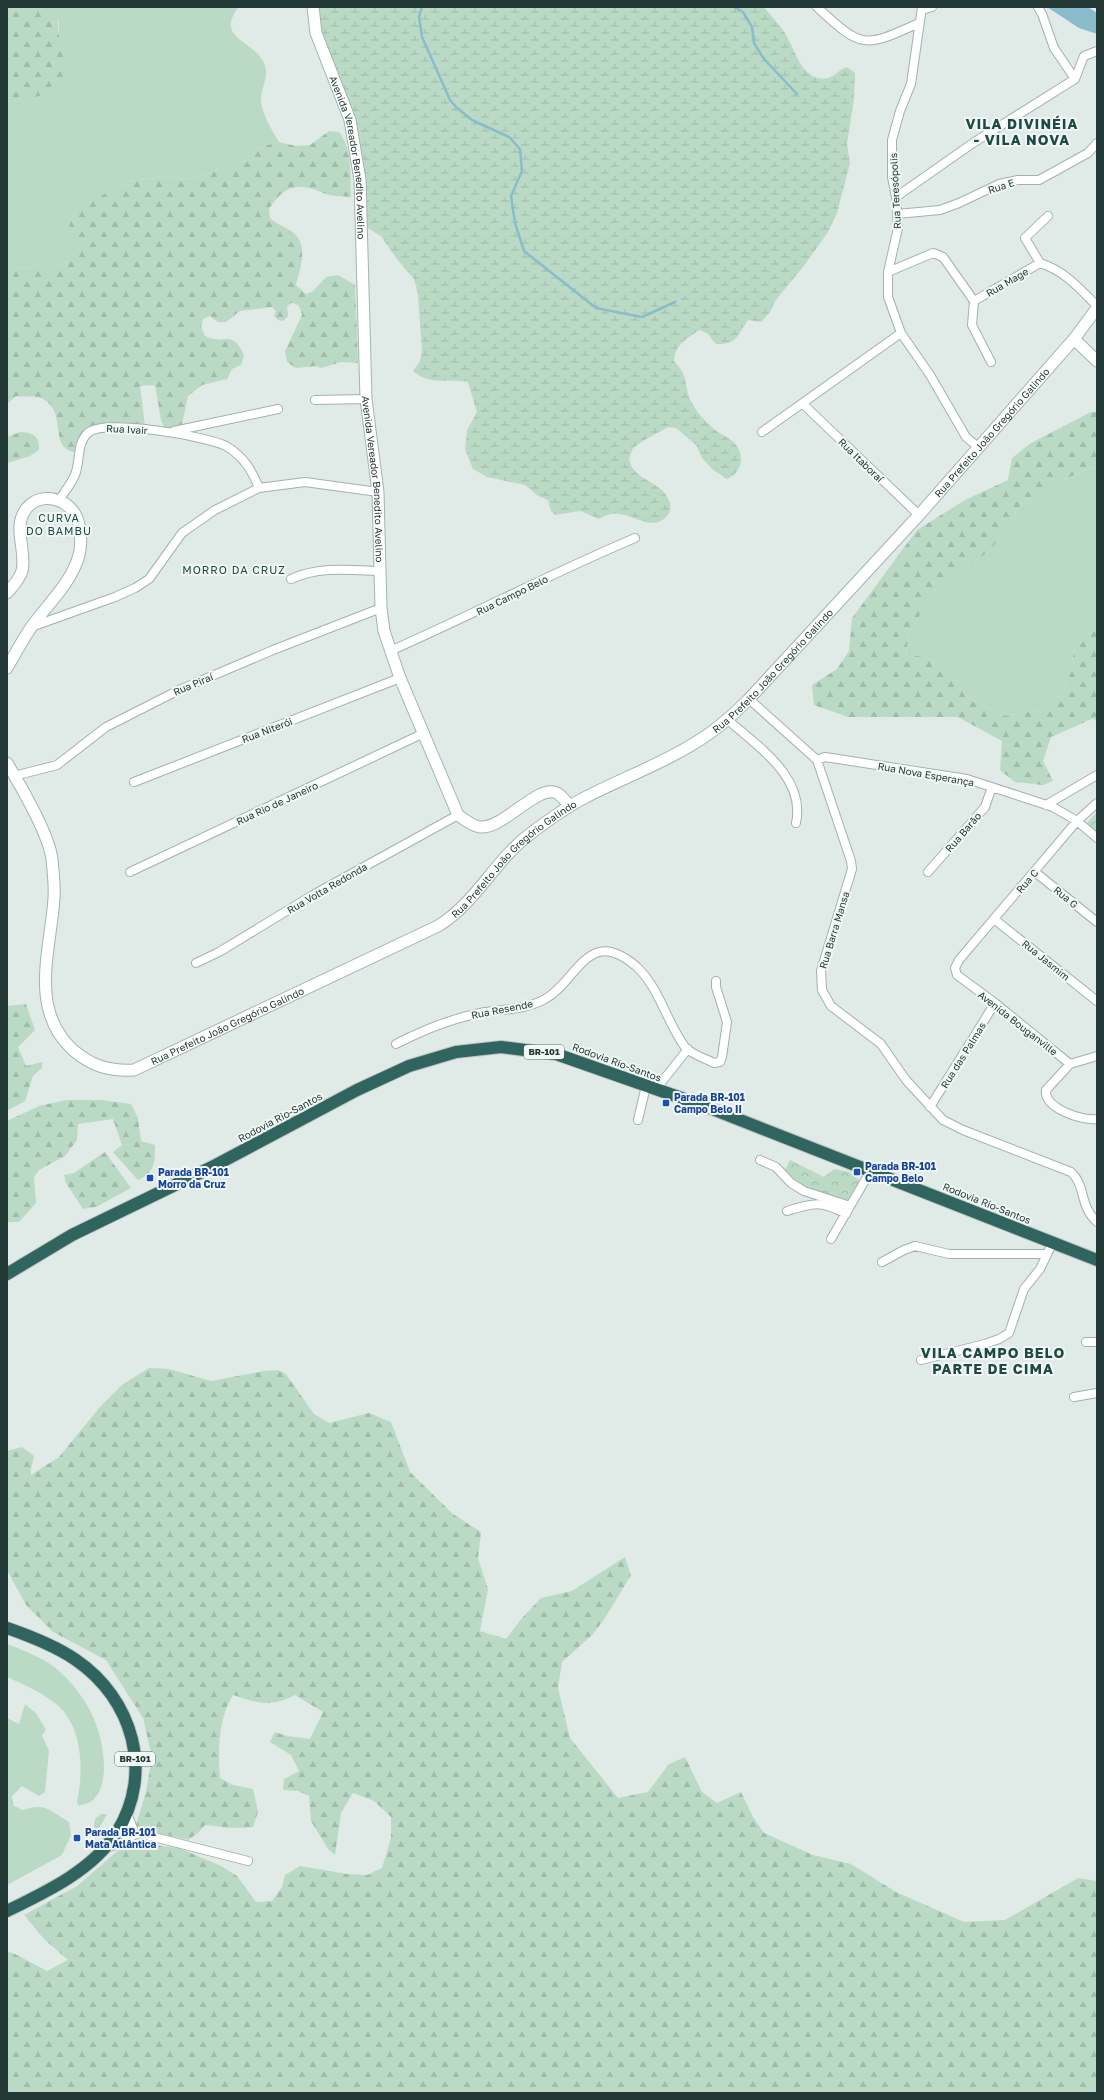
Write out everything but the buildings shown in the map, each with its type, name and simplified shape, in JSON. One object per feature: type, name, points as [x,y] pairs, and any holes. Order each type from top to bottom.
[{"type":"highway","name":"Rodovia Rio-Santos","points":[[7,1274],[72,1235],[212,1167],[357,1090],[409,1066],[456,1052],[501,1046],[556,1054],[708,1107],[1097,1260]]},
{"type":"highway","name":"BR-101","points":[[7,1628],[54,1648],[76,1660],[111,1692],[128,1725],[135,1746],[136,1777],[132,1798],[127,1813],[116,1833],[103,1849],[80,1870],[47,1891],[7,1911]]},
{"type":"main road","name":"Avenida Vereador Benedito Avelino","points":[[313,7],[316,33],[350,120],[360,180],[366,399],[378,492],[381,608],[390,651],[400,678],[458,815]]},
{"type":"main road","name":"Rua Prefeito João Gregório Galindo","points":[[7,763],[43,831],[51,857],[54,898],[45,964],[46,994],[56,1030],[66,1044],[79,1055],[92,1063],[113,1070],[134,1070],[438,926],[465,906],[516,846],[529,834],[570,806],[655,765],[710,733],[728,720],[919,515],[1074,338],[1097,307]]},
{"type":"main road","points":[[1074,338],[1097,361]]},
{"type":"main road","points":[[7,593],[17,582],[21,572],[23,556],[19,533],[21,517],[27,508],[36,500],[49,497],[59,500],[75,514],[80,530],[79,556],[68,577],[31,627],[7,668]]},
{"type":"main road","points":[[458,815],[474,825],[489,826],[501,821],[537,797],[552,792],[559,794],[570,806]]},
{"type":"street","points":[[817,7],[846,33],[858,40],[873,41],[891,36],[919,23]]},
{"type":"street","points":[[922,9],[932,7]]},
{"type":"street","points":[[1038,7],[1054,48],[1075,79]]},
{"type":"street","name":"Rua Teresópolis","points":[[922,9],[911,84],[900,111],[892,140],[892,177],[896,197],[897,214],[896,244],[888,272],[888,297],[901,333],[930,375],[966,437],[978,447]]},
{"type":"street","points":[[896,197],[973,143],[1075,79],[1084,56],[1097,51]]},
{"type":"street","name":"Rua E","points":[[897,214],[940,210],[959,203],[999,184],[1018,180],[1039,180],[1088,153],[1097,143]]},
{"type":"street","points":[[1048,216],[1025,238],[1040,263],[1065,275],[1082,290],[1097,307]]},
{"type":"street","points":[[888,272],[933,253],[943,257],[974,301],[972,326],[991,362]]},
{"type":"street","name":"Rua Mage","points":[[974,301],[1040,263]]},
{"type":"street","points":[[762,432],[901,333]]},
{"type":"street","points":[[315,400],[366,399]]},
{"type":"street","name":"Rua Itaboraí","points":[[803,404],[919,515]]},
{"type":"street","name":"Rua Ivair","points":[[169,432],[278,409]]},
{"type":"street","name":"Rua Ivair","points":[[59,500],[74,477],[80,446],[84,437],[90,431],[101,427],[115,426],[169,432],[205,439],[226,446],[245,461],[253,472],[259,488]]},
{"type":"street","points":[[31,627],[115,597],[135,588],[149,579],[182,533],[215,510],[259,488],[305,482],[378,492]]},
{"type":"street","name":"Rua Campo Belo","points":[[390,651],[469,616],[581,562],[635,538]]},
{"type":"street","points":[[291,579],[301,574],[326,570],[380,571]]},
{"type":"street","name":"Rua Piraí","points":[[14,776],[57,765],[106,727],[179,690],[273,650],[381,608]]},
{"type":"street","name":"Rua Niterói","points":[[134,782],[400,678]]},
{"type":"street","name":"Rua Barra Mansa","points":[[749,699],[817,760],[851,861],[852,870],[825,956],[822,971],[822,990],[831,1006],[885,1048],[906,1080],[943,1120],[963,1130],[1071,1172],[1079,1183],[1084,1206],[1097,1222]]},
{"type":"street","points":[[728,720],[780,767],[790,781],[798,813],[796,823]]},
{"type":"street","name":"Rua Rio de Janeiro","points":[[130,872],[424,734]]},
{"type":"street","name":"Rua Nova Esperança","points":[[817,760],[825,757],[967,779],[1046,805],[1077,821],[1097,838]]},
{"type":"street","points":[[1046,805],[1097,774]]},
{"type":"street","name":"Rua Barão","points":[[928,872],[985,807],[992,787]]},
{"type":"street","name":"Rua C","points":[[959,960],[1077,821],[1097,803]]},
{"type":"street","name":"Rua Volta Redonda","points":[[196,963],[219,952],[313,895],[458,815]]},
{"type":"street","name":"Rua G","points":[[1035,872],[1097,922]]},
{"type":"street","name":"Rua Jasmim","points":[[994,919],[1097,1002]]},
{"type":"street","name":"Rua Resende","points":[[396,1044],[443,1022],[482,1013],[522,1007],[544,1000],[559,990],[593,954],[606,951],[628,960],[638,968],[653,987],[688,1050]]},
{"type":"street","name":"Avenida Bouganville","points":[[959,960],[955,968],[957,975],[996,1004],[1070,1064]]},
{"type":"street","points":[[638,1120],[651,1088],[688,1050],[714,1063],[720,1062],[727,1022],[716,987],[716,981]]},
{"type":"street","name":"Rua das Palmas","points":[[930,1107],[996,1004]]},
{"type":"street","points":[[1097,1056],[1070,1064],[1046,1090],[1047,1100],[1052,1104],[1081,1118],[1097,1119]]},
{"type":"street","points":[[760,1160],[776,1167],[791,1183],[804,1191],[848,1210]]},
{"type":"street","points":[[831,1239],[871,1170]]},
{"type":"street","points":[[787,1211],[804,1206],[824,1204],[829,1204],[848,1210]]},
{"type":"street","points":[[921,1360],[985,1344],[999,1339],[1009,1333],[1024,1289],[1040,1269],[1053,1242]]},
{"type":"street","points":[[882,1262],[915,1246],[949,1254],[1047,1254]]},
{"type":"street","points":[[1086,1342],[1097,1342]]},
{"type":"street","points":[[1074,1397],[1097,1394]]},
{"type":"street","points":[[127,1813],[135,1834]]},
{"type":"street","points":[[103,1849],[123,1843],[135,1834],[146,1835],[248,1862]]},
{"type":"green space","points":[[7,7],[56,7],[59,38],[65,69],[64,75],[40,96],[7,102]]},
{"type":"green space","points":[[56,7],[239,7],[232,18],[231,27],[234,34],[257,53],[263,60],[266,73],[261,97],[262,108],[279,142],[259,147],[242,163],[231,169],[219,169],[193,179],[164,177],[128,181],[76,209],[69,225],[77,247],[65,261],[53,266],[22,268],[7,272],[7,102],[40,96],[64,74]]},
{"type":"green space","points":[[313,7],[764,7],[785,33],[797,58],[806,71],[812,76],[828,78],[847,67],[855,73],[854,99],[847,144],[850,163],[837,213],[828,232],[803,267],[775,301],[770,312],[761,322],[748,320],[733,341],[723,344],[716,344],[707,333],[699,330],[682,342],[675,355],[674,361],[683,373],[689,397],[695,408],[709,424],[731,440],[739,450],[741,456],[740,466],[733,476],[727,479],[712,469],[702,458],[696,445],[676,428],[668,427],[643,441],[633,448],[629,459],[631,466],[643,478],[659,488],[670,503],[670,509],[666,517],[654,523],[620,514],[609,514],[599,519],[580,511],[555,515],[551,511],[548,500],[538,496],[525,485],[487,477],[473,469],[465,449],[467,430],[477,412],[468,382],[432,380],[419,376],[413,371],[420,361],[422,351],[418,294],[414,279],[396,258],[381,236],[361,224],[350,120]]},
{"type":"green space","points":[[329,131],[339,132],[347,147],[350,163],[351,197],[332,196],[308,188],[294,188],[287,190],[275,200],[269,209],[270,218],[291,231],[297,236],[300,242],[302,256],[296,285],[306,294],[312,292],[326,277],[338,275],[355,285],[358,363],[341,362],[321,368],[316,366],[296,368],[287,362],[285,351],[302,315],[300,308],[294,303],[291,303],[287,306],[288,316],[283,321],[278,320],[274,316],[276,311],[272,307],[240,311],[226,322],[218,322],[210,316],[203,319],[201,326],[205,336],[212,339],[231,340],[235,342],[244,355],[241,365],[232,369],[227,379],[202,385],[188,396],[182,424],[173,428],[164,427],[161,420],[155,385],[140,386],[145,426],[109,424],[91,427],[79,438],[74,452],[66,449],[61,443],[56,417],[48,402],[38,397],[16,396],[7,404],[7,272],[22,268],[53,266],[64,261],[76,247],[69,225],[76,209],[128,181],[164,177],[193,179],[219,169],[231,169],[242,163],[259,147],[279,142],[296,146],[310,145]]},
{"type":"green space","points":[[1091,412],[1097,412],[1097,466],[1081,471],[1022,503],[991,550],[937,587],[909,633],[906,654],[943,661],[967,698],[1005,716],[1035,711],[1063,693],[1076,646],[1097,628],[1097,720],[1092,719],[1051,737],[1043,761],[1053,781],[1043,785],[1015,782],[1000,770],[1002,741],[958,717],[848,717],[814,705],[812,685],[837,669],[849,651],[852,618],[917,530],[965,500],[1008,480],[1012,458],[1031,443]]},
{"type":"green space","points":[[20,432],[29,433],[35,436],[39,445],[39,450],[30,456],[7,463],[7,437]]},
{"type":"green space","points":[[1097,466],[1097,628],[1076,646],[1063,693],[1035,711],[1005,716],[967,698],[943,661],[906,655],[909,633],[937,587],[991,550],[1022,503],[1081,471]]},
{"type":"green space","points":[[1097,812],[1097,832],[1086,824]]},
{"type":"green space","points":[[26,1004],[35,1030],[18,1047],[26,1066],[42,1062],[42,1068],[33,1076],[25,1101],[7,1111],[7,1006]]},
{"type":"green space","points":[[66,1100],[101,1100],[131,1104],[138,1118],[141,1141],[155,1145],[153,1166],[148,1174],[138,1180],[113,1152],[122,1145],[113,1119],[78,1124],[77,1140],[65,1156],[39,1170],[34,1177],[36,1203],[19,1222],[7,1222],[7,1121],[39,1106]]},
{"type":"green space","points":[[105,1152],[131,1188],[96,1207],[83,1209],[66,1183],[64,1175],[74,1173]]},
{"type":"green space","points":[[790,1160],[824,1177],[834,1169],[849,1172],[859,1180],[860,1184],[849,1204],[803,1189],[784,1172]]},
{"type":"green space","points":[[149,1368],[169,1369],[211,1381],[264,1371],[278,1370],[286,1374],[314,1414],[329,1423],[369,1413],[391,1422],[410,1472],[453,1514],[481,1532],[478,1558],[488,1589],[480,1631],[506,1639],[522,1618],[541,1598],[572,1591],[625,1557],[631,1575],[605,1618],[593,1634],[562,1662],[558,1688],[570,1738],[618,1798],[648,1792],[669,1764],[685,1757],[702,1792],[717,1803],[741,1792],[753,1817],[764,1833],[813,1855],[851,1864],[896,1892],[964,1922],[1005,1920],[1078,1878],[1097,1881],[1097,2093],[7,2093],[7,1952],[13,1953],[47,1971],[68,1960],[44,1939],[24,1915],[77,1886],[128,1842],[179,1848],[221,1866],[237,1876],[256,1902],[272,1901],[282,1887],[285,1875],[300,1866],[347,1874],[367,1875],[382,1868],[391,1838],[391,1817],[374,1801],[353,1793],[341,1813],[335,1855],[328,1849],[311,1821],[309,1796],[298,1791],[283,1790],[284,1779],[299,1771],[291,1755],[270,1742],[275,1732],[287,1736],[310,1739],[323,1712],[295,1695],[278,1702],[264,1703],[233,1695],[224,1714],[219,1746],[220,1778],[233,1785],[253,1789],[258,1812],[253,1827],[232,1828],[205,1825],[198,1833],[188,1840],[155,1832],[136,1825],[146,1792],[152,1757],[143,1718],[106,1660],[53,1632],[26,1605],[9,1574],[7,1570],[7,1451],[22,1447],[34,1456],[31,1475],[59,1457],[100,1407],[122,1385]]},
{"type":"green space","points":[[7,1644],[40,1658],[58,1670],[77,1691],[92,1714],[97,1726],[103,1752],[104,1766],[103,1779],[99,1793],[90,1802],[79,1806],[77,1802],[81,1767],[78,1744],[71,1723],[60,1707],[38,1692],[7,1677]]},
{"type":"green space","points":[[25,1704],[36,1713],[46,1730],[42,1735],[49,1751],[45,1792],[39,1796],[22,1786],[12,1796],[14,1806],[23,1810],[42,1807],[52,1811],[69,1822],[71,1835],[62,1855],[7,1885],[7,1718],[19,1724]]},
{"type":"green space","points":[[101,1814],[107,1814],[96,1834],[94,1826],[95,1819]]},
{"type":"water","points":[[1047,7],[1088,7],[1097,13],[1097,34],[1079,28]]},
{"type":"waterway","points":[[422,7],[419,17],[422,37],[450,100],[472,120],[509,137],[520,149],[522,171],[511,196],[515,223],[524,251],[596,308],[642,317],[675,302]]},
{"type":"waterway","points":[[734,7],[743,12],[752,27],[754,43],[764,59],[797,94]]},
{"type":"place","name":"Parada BR-101 Campo Belo II","points":[[666,1103]]},
{"type":"place","name":"Parada BR-101 Campo Belo","points":[[857,1172]]},
{"type":"place","name":"Parada BR-101 Morro da Cruz","points":[[150,1178]]},
{"type":"place","name":"Parada BR-101 Mata Atlântica","points":[[77,1838]]},
{"type":"district","name":"VILA DIVINÉIA - VILA NOVA","points":[[1022,132]]},
{"type":"district","name":"CURVA DO BAMBU","points":[[59,524]]},
{"type":"district","name":"MORRO DA CRUZ","points":[[234,570]]},
{"type":"district","name":"VILA CAMPO BELO PARTE DE CIMA","points":[[993,1362]]}]
